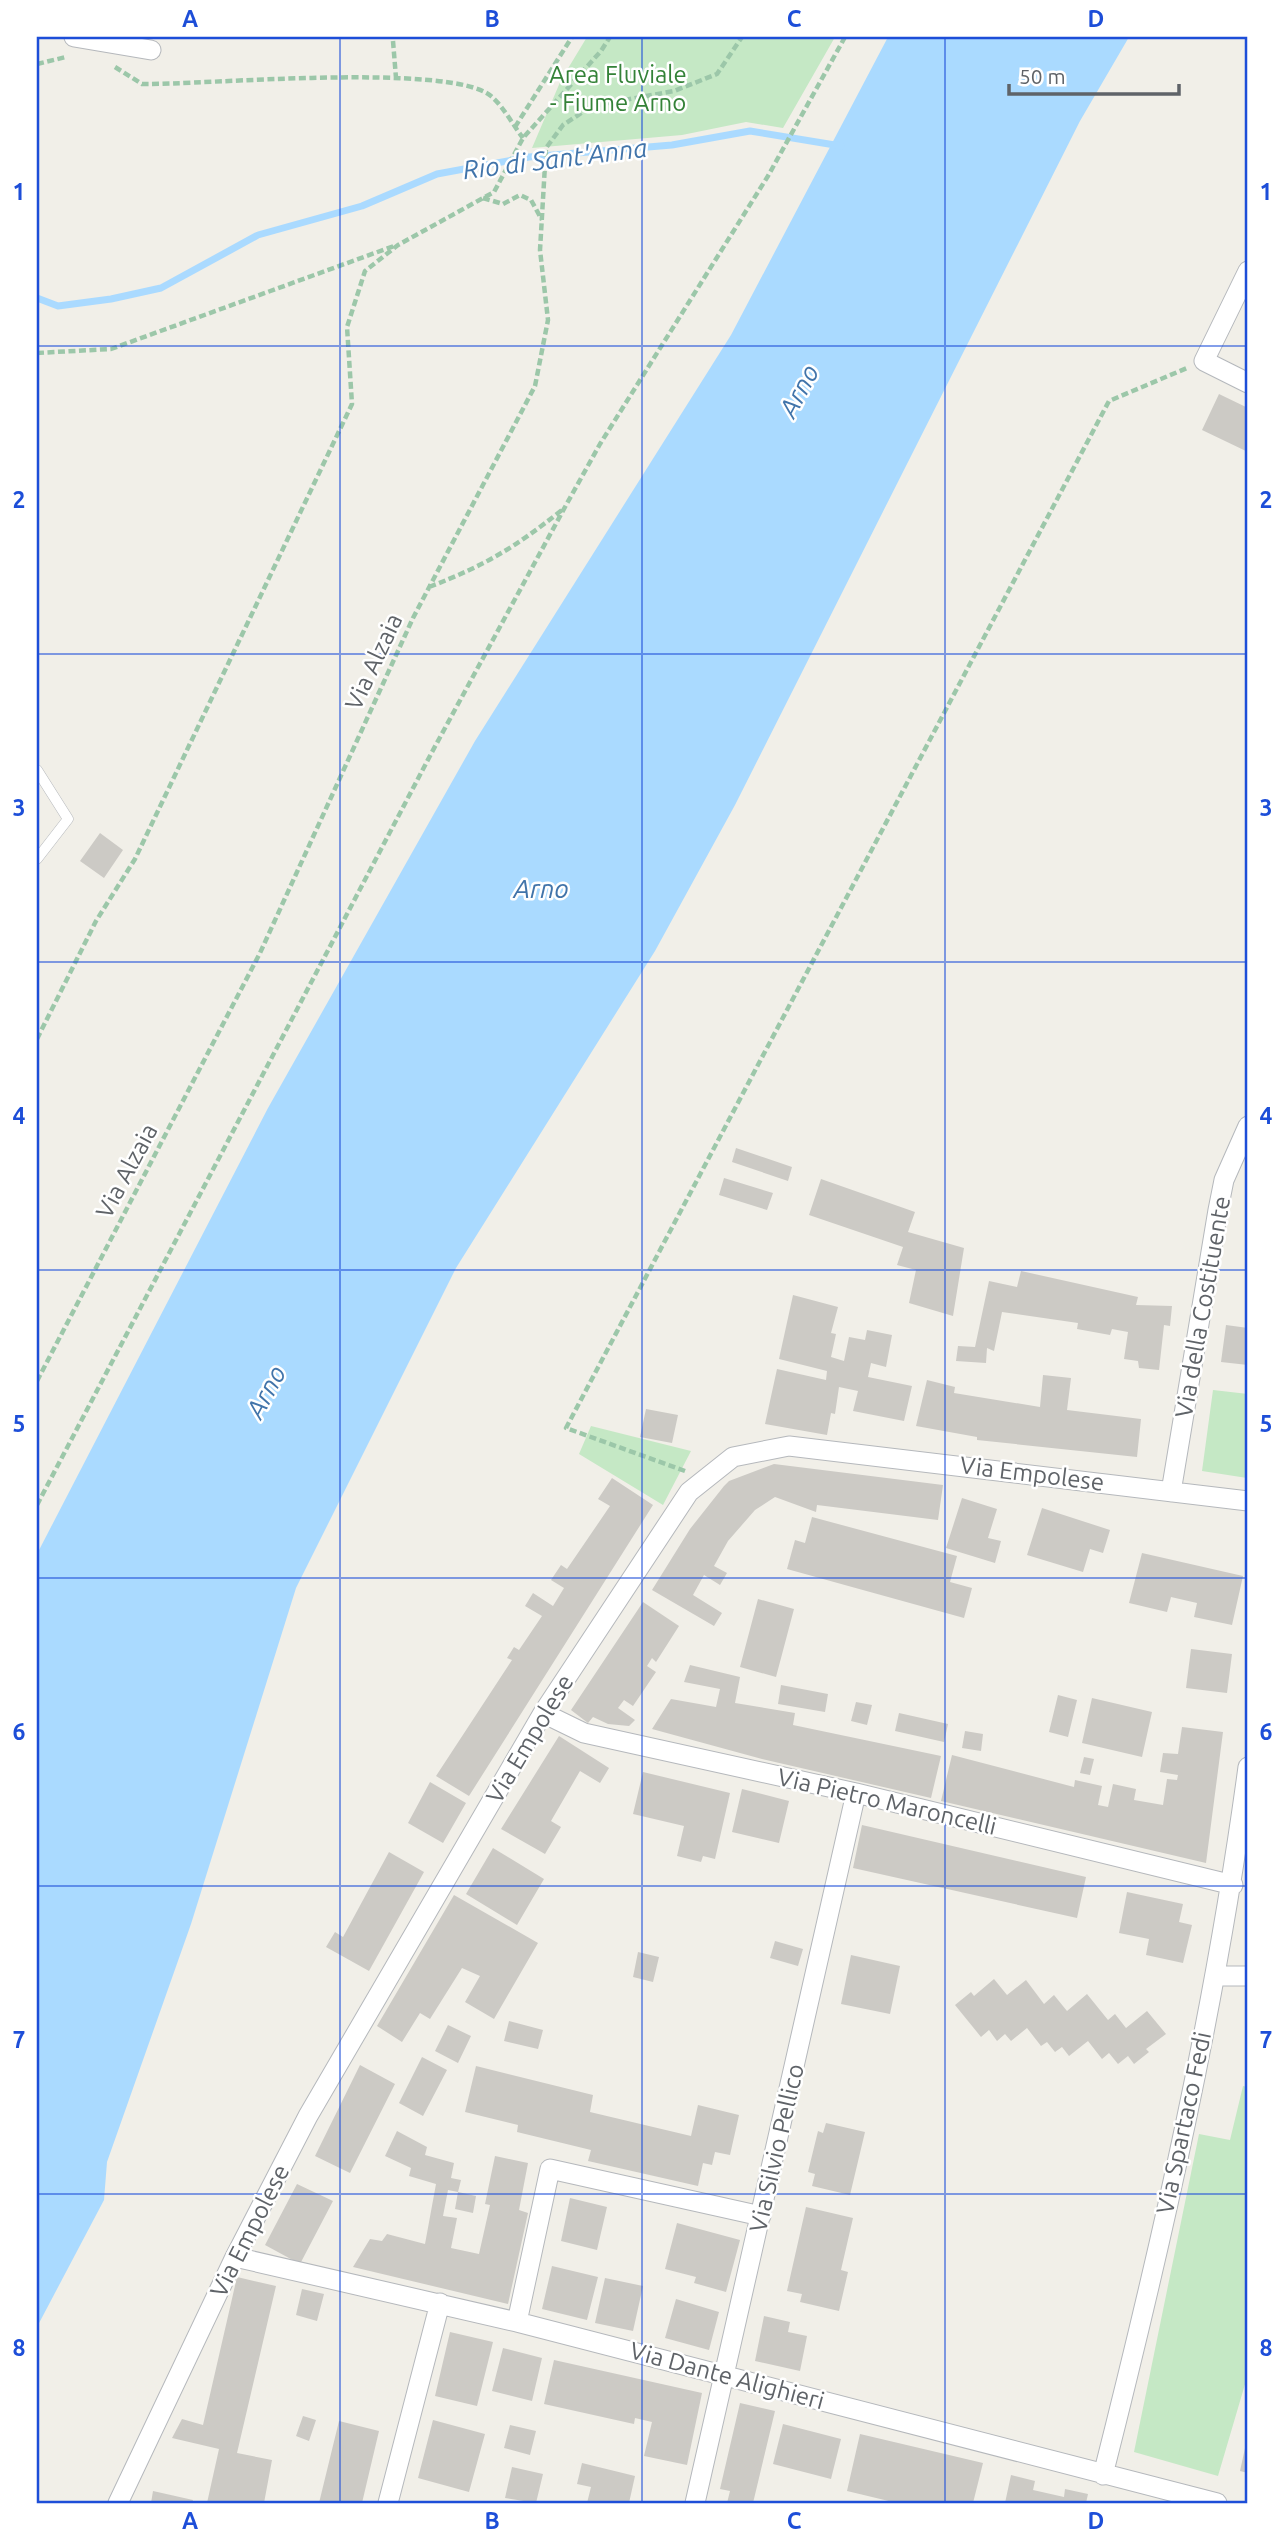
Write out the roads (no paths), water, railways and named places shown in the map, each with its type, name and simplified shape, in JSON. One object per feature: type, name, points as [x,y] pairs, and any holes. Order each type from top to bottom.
[{"type":"street","points":[[74,37],[151,50]]},
{"type":"street","points":[[1248,271],[1204,361],[1248,383]]},
{"type":"street","name":"Via della Costituente","points":[[1171,1492],[1220,1200],[1232,1160],[1248,1125]]},
{"type":"street","name":"Via Empolese","points":[[118,2503],[235,2257],[308,2116],[544,1713],[689,1492],[733,1457],[789,1447],[1248,1501]]},
{"type":"street","name":"Via Pietro Maroncelli","points":[[544,1713],[584,1733],[856,1793],[1233,1885]]},
{"type":"street","name":"Via Spartaco Fedi","points":[[1103,2475],[1216,1976],[1233,1885],[1248,1768]]},
{"type":"street","name":"Via Silvio Pellico","points":[[695,2503],[856,1793]]},
{"type":"street","points":[[1216,1976],[1248,1976]]},
{"type":"street","points":[[517,2322],[550,2169],[761,2216]]},
{"type":"street","name":"Via Dante Alighieri","points":[[235,2257],[517,2322],[1217,2503]]},
{"type":"street","points":[[388,2503],[440,2303]]},
{"type":"lane","points":[[37,769],[68,820],[37,859]]},
{"type":"water","name":"Arno","points":[[888,37],[1129,37],[1080,121],[735,805],[655,951],[456,1268],[296,1588],[191,1924],[107,2162],[104,2200],[37,2327],[37,1554],[268,1108],[475,741],[731,335]]},
{"type":"waterway","name":"Rio di Sant'Anna","points":[[37,298],[58,306],[111,299],[161,288],[258,235],[362,206],[437,174],[529,157],[672,145],[750,131],[841,146]]},
{"type":"park label","name":"Area Fluviale - Fiume Arno","points":[[618,89]]}]
